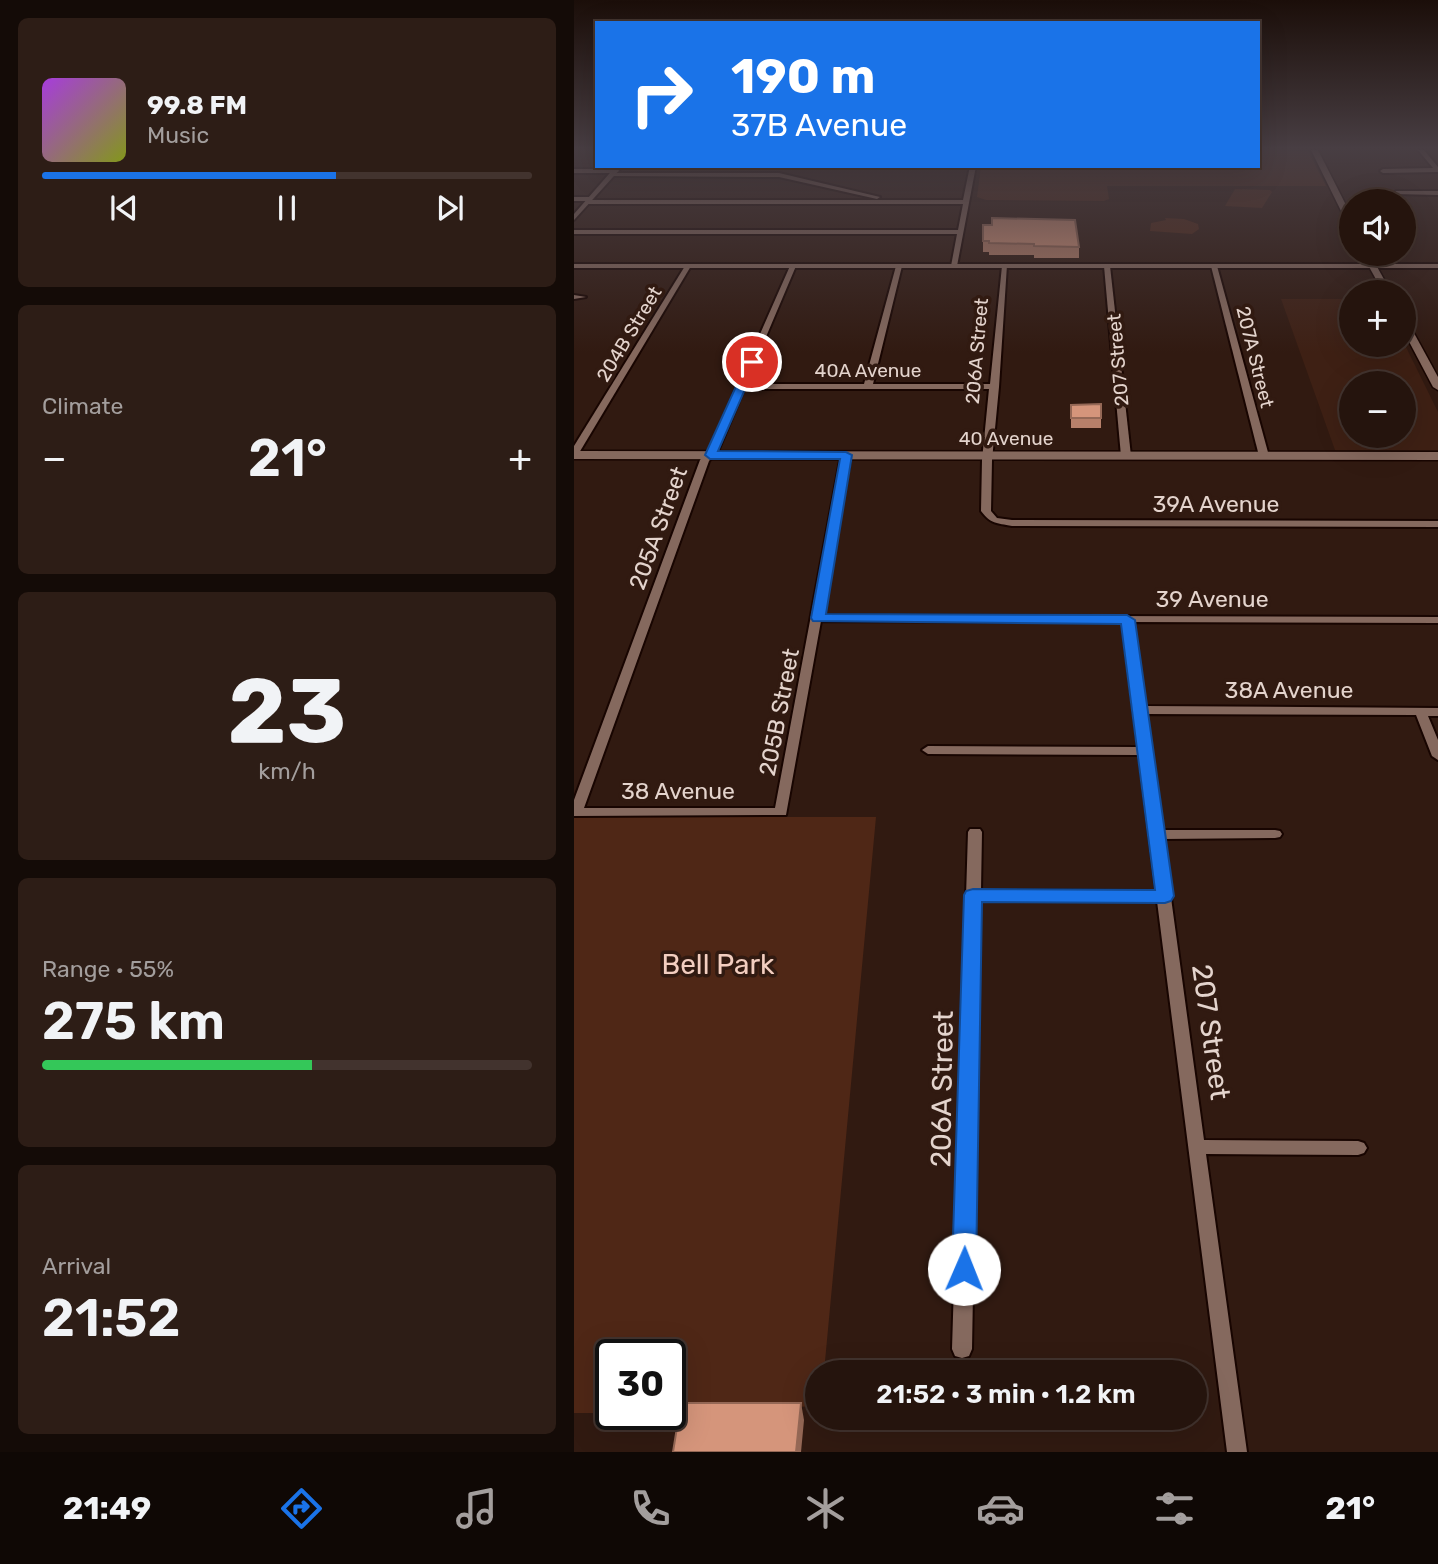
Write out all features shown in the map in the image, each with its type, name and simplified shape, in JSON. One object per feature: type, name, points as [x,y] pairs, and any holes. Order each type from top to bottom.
[{"type":"main road","points":[[1373,266],[1381,280]]},
{"type":"main road","points":[[1416,346],[1438,387]]},
{"type":"main road","name":"40 Avenue","points":[[574,454],[1438,456]]},
{"type":"street","points":[[954,266],[963,218]]},
{"type":"street","points":[[574,232],[960,232]]},
{"type":"street","points":[[574,266],[1339,266]]},
{"type":"street","name":"204B Street","points":[[574,454],[688,266]]},
{"type":"street","name":"205A Street","points":[[576,812],[705,460],[710,455],[742,386],[793,266]]},
{"type":"street","points":[[868,386],[899,266]]},
{"type":"street","name":"206A Street","points":[[994,520],[986,511],[1005,266]]},
{"type":"street","name":"207 Street","points":[[1107,266],[1126,456]]},
{"type":"street","name":"207A Street","points":[[1214,266],[1264,456]]},
{"type":"street","points":[[1416,266],[1438,266]]},
{"type":"street","name":"40A Avenue","points":[[742,386],[995,387]]},
{"type":"street","name":"205B Street","points":[[781,812],[846,455]]},
{"type":"street","name":"39A Avenue","points":[[994,520],[1012,523],[1438,524]]},
{"type":"street","name":"39 Avenue","points":[[818,618],[1438,620]]},
{"type":"street","name":"207 Street","points":[[1127,620],[1237,1452]]},
{"type":"street","name":"38A Avenue","points":[[1139,710],[1438,712]]},
{"type":"street","points":[[1420,711],[1438,756]]},
{"type":"street","points":[[928,750],[1145,751]]},
{"type":"street","name":"38 Avenue","points":[[576,812],[781,812]]},
{"type":"street","name":"206A Street","points":[[962,1349],[975,832]]},
{"type":"street","points":[[1157,835],[1275,834]]},
{"type":"street","points":[[973,895],[1165,896]]},
{"type":"street","points":[[1198,1147],[1358,1148]]},
{"type":"shaded area","points":[[1281,299],[1339,299],[1339,357],[1411,357],[1438,412],[1438,450],[1335,450]]},
{"type":"green space","points":[[1165,218],[1184,219],[1198,224],[1199,229],[1192,234],[1150,231],[1151,223],[1166,220]]},
{"type":"green space","name":"Bell Park","points":[[574,817],[876,817],[825,1360],[805,1360],[805,1407],[686,1412],[686,1339],[595,1339],[595,1413],[574,1413]]},
{"type":"building","points":[[992,218],[1075,220],[1079,247],[983,241],[983,225],[992,225]]},
{"type":"building","points":[[1101,404],[1101,418],[1071,418],[1071,405]]},
{"type":"building","points":[[686,1403],[801,1403],[796,1452],[673,1452],[677,1430],[686,1430]]},
{"type":"route","points":[[752,362],[710,455],[846,455],[818,618],[1127,620],[1165,896],[973,895],[964,1269]]}]
